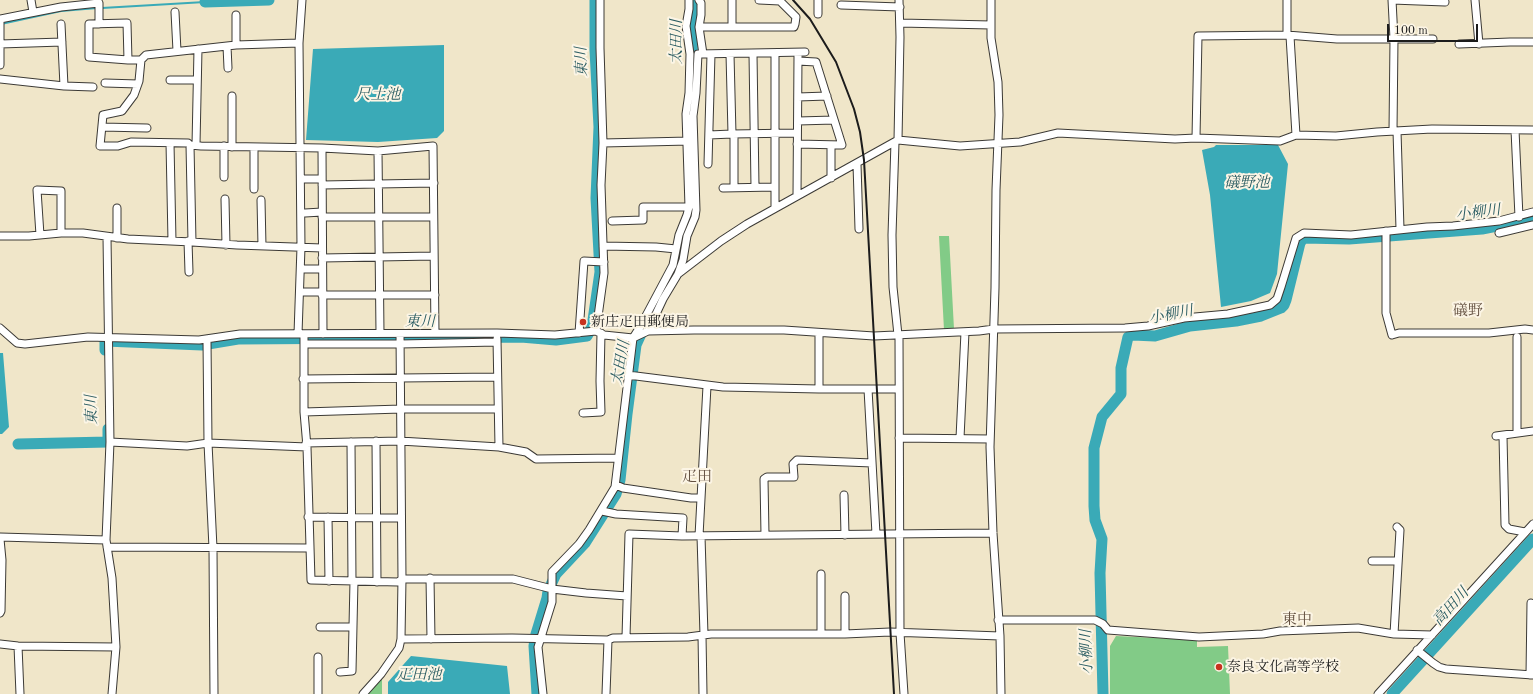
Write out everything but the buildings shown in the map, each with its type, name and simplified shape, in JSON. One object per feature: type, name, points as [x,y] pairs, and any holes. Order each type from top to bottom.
[{"type":"street","points":[[31,0],[33,12]]},
{"type":"street","points":[[302,0],[299,43],[299,148],[303,379],[310,580],[398,582],[402,579],[430,578],[475,580],[512,579],[552,589],[627,596]]},
{"type":"street","points":[[583,413],[602,412],[598,332],[604,273],[601,185],[603,143],[600,0]]},
{"type":"street","points":[[648,331],[663,299],[678,274],[696,210],[686,114],[689,93],[690,54],[686,26],[690,9],[689,0]]},
{"type":"street","points":[[699,0],[701,3],[701,15],[699,27],[703,54]]},
{"type":"street","points":[[732,0],[732,26]]},
{"type":"street","points":[[699,27],[794,27],[796,17],[780,1],[759,0]]},
{"type":"street","points":[[818,0],[818,14]]},
{"type":"street","points":[[992,0],[991,38],[998,82],[999,115],[990,439],[993,533],[1000,636],[1000,694]]},
{"type":"street","points":[[1287,0],[1288,36],[1296,135]]},
{"type":"street","points":[[1400,229],[1395,131],[1392,0],[1444,2]]},
{"type":"street","points":[[1475,0],[1479,44]]},
{"type":"street","points":[[0,65],[0,20],[33,12],[60,3],[99,7],[99,24]]},
{"type":"street","points":[[841,5],[899,3],[900,23],[897,141],[892,235],[893,287],[898,335],[900,633],[904,694]]},
{"type":"street","points":[[175,12],[177,51]]},
{"type":"street","points":[[236,15],[236,45]]},
{"type":"street","points":[[128,60],[127,23],[89,24],[89,57],[128,60],[141,60]]},
{"type":"street","points":[[900,23],[991,25]]},
{"type":"street","points":[[61,24],[64,86]]},
{"type":"street","points":[[1196,138],[1198,36],[1288,36],[1337,39],[1433,39]]},
{"type":"street","points":[[0,44],[62,42]]},
{"type":"street","points":[[1460,44],[1533,42]]},
{"type":"street","points":[[299,43],[236,45],[150,53],[141,60],[138,84],[134,95],[122,111],[103,115],[100,146],[118,146],[131,142],[188,143],[201,146],[322,148],[378,151],[433,146],[435,333]]},
{"type":"street","points":[[228,46],[228,68]]},
{"type":"street","points":[[189,272],[198,49]]},
{"type":"street","points":[[775,53],[775,208]]},
{"type":"street","points":[[543,694],[538,647],[552,602],[552,572],[579,544],[602,511],[616,485],[633,338],[656,295],[669,275],[673,265],[681,227],[687,216],[689,207],[690,141],[696,93],[698,54],[802,53],[798,61],[797,196]]},
{"type":"street","points":[[708,164],[711,54]]},
{"type":"street","points":[[730,54],[734,188]]},
{"type":"street","points":[[753,54],[755,187]]},
{"type":"street","points":[[797,144],[842,145],[816,62],[798,61]]},
{"type":"street","points":[[0,79],[64,86],[93,87]]},
{"type":"street","points":[[170,80],[197,80]]},
{"type":"street","points":[[105,83],[138,84]]},
{"type":"street","points":[[232,96],[232,147]]},
{"type":"street","points":[[798,96],[827,96]]},
{"type":"street","points":[[798,120],[834,120]]},
{"type":"street","points":[[102,127],[147,128]]},
{"type":"street","points":[[678,274],[721,241],[775,208],[897,141],[960,146],[1020,142],[1058,134],[1175,139],[1196,138],[1280,141],[1296,135],[1336,136],[1432,129],[1533,130]]},
{"type":"street","points":[[1515,130],[1519,216]]},
{"type":"street","points":[[709,135],[797,133]]},
{"type":"street","points":[[603,143],[690,141]]},
{"type":"street","points":[[170,143],[172,241]]},
{"type":"street","points":[[831,145],[831,178]]},
{"type":"street","points":[[224,146],[224,177]]},
{"type":"street","points":[[254,147],[254,189]]},
{"type":"street","points":[[322,148],[322,334]]},
{"type":"street","points":[[378,151],[380,334]]},
{"type":"street","points":[[857,164],[859,229]]},
{"type":"street","points":[[304,179],[322,182],[379,184],[434,183]]},
{"type":"street","points":[[722,188],[775,187]]},
{"type":"street","points":[[40,234],[36,190],[61,191],[61,233]]},
{"type":"street","points":[[225,199],[226,245]]},
{"type":"street","points":[[261,200],[262,246]]},
{"type":"street","points":[[612,221],[643,220],[643,207],[689,207]]},
{"type":"street","points":[[117,208],[117,238]]},
{"type":"street","points":[[0,328],[17,343],[24,344],[80,338],[109,340],[189,340],[207,342],[240,334],[303,338],[400,339],[497,338],[598,332],[633,338],[648,331],[784,330],[874,336],[965,332],[994,329],[1125,328],[1148,326],[1184,318],[1228,314],[1270,305],[1277,299],[1296,238],[1304,233],[1351,235],[1386,232],[1400,229],[1453,226],[1519,216],[1533,212]]},
{"type":"street","points":[[305,213],[379,217],[433,217]]},
{"type":"street","points":[[1499,233],[1533,225]]},
{"type":"street","points":[[1386,232],[1386,313],[1392,335],[1489,334],[1525,329],[1533,330]]},
{"type":"street","points":[[0,236],[89,233],[117,238],[190,241],[226,245],[322,248]]},
{"type":"street","points":[[107,237],[110,442],[107,544],[112,578],[116,646],[112,694]]},
{"type":"street","points":[[604,246],[676,249]]},
{"type":"street","points":[[322,258],[434,256]]},
{"type":"street","points":[[582,332],[584,262],[604,262]]},
{"type":"street","points":[[304,269],[322,269]]},
{"type":"street","points":[[304,292],[379,296],[435,295]]},
{"type":"street","points":[[960,438],[965,332]]},
{"type":"street","points":[[303,338],[322,334],[380,334],[400,339],[435,333],[497,338]]},
{"type":"street","points":[[819,333],[819,389]]},
{"type":"street","points":[[1517,337],[1517,433]]},
{"type":"street","points":[[497,338],[499,447]]},
{"type":"street","points":[[363,694],[392,659],[399,648],[401,639],[400,339]]},
{"type":"street","points":[[207,342],[208,443],[213,548],[214,694]]},
{"type":"street","points":[[628,375],[707,386],[819,389],[898,389]]},
{"type":"street","points":[[303,379],[498,377]]},
{"type":"street","points":[[703,694],[700,536],[707,386]]},
{"type":"street","points":[[868,389],[876,534]]},
{"type":"street","points":[[304,412],[401,409],[498,409]]},
{"type":"street","points":[[1525,532],[1509,529],[1505,525],[1499,436],[1533,431]]},
{"type":"street","points":[[899,438],[990,439]]},
{"type":"street","points":[[110,442],[187,446],[208,443],[306,445],[400,441],[499,447],[526,452],[536,459],[618,458]]},
{"type":"street","points":[[340,672],[352,671],[353,581],[351,442]]},
{"type":"street","points":[[376,442],[377,582]]},
{"type":"street","points":[[765,535],[764,479],[767,476],[794,477],[793,464],[797,460],[872,463]]},
{"type":"street","points":[[616,485],[623,488],[691,498],[701,498]]},
{"type":"street","points":[[844,495],[845,534]]},
{"type":"street","points":[[602,511],[616,514],[683,518],[682,536]]},
{"type":"street","points":[[308,517],[401,518]]},
{"type":"street","points":[[328,517],[330,580]]},
{"type":"street","points":[[1378,694],[1420,652],[1432,635],[1533,524]]},
{"type":"street","points":[[1394,634],[1400,530],[1397,527]]},
{"type":"street","points":[[626,637],[629,534],[700,536],[993,533]]},
{"type":"street","points":[[0,613],[2,560],[0,538],[213,548],[309,548]]},
{"type":"street","points":[[1372,561],[1398,561]]},
{"type":"street","points":[[821,574],[821,634]]},
{"type":"street","points":[[430,578],[431,639]]},
{"type":"street","points":[[845,596],[845,634]]},
{"type":"street","points":[[1420,652],[1439,667],[1446,669],[1532,675],[1531,603]]},
{"type":"street","points":[[998,620],[1095,620],[1101,623],[1108,630],[1199,637],[1263,634],[1280,630],[1358,628],[1394,634],[1432,635]]},
{"type":"street","points":[[320,627],[353,627]]},
{"type":"street","points":[[401,639],[540,638],[608,640],[626,637],[688,637],[703,635],[900,633],[1000,636]]},
{"type":"street","points":[[606,694],[608,640]]},
{"type":"street","points":[[0,644],[18,646],[116,646]]},
{"type":"street","points":[[18,646],[20,694]]},
{"type":"street","points":[[318,657],[318,694]]},
{"type":"green space","points":[[939,236],[949,236],[954,329],[944,330]]},
{"type":"green space","points":[[1116,636],[1197,640],[1197,647],[1228,646],[1230,694],[1110,694],[1110,646]]},
{"type":"green space","points":[[382,678],[382,694],[365,694]]},
{"type":"water","name":"尺土池","points":[[444,45],[444,131],[437,138],[378,142],[306,140],[313,49]]},
{"type":"water","name":"礒野池","points":[[1216,145],[1278,145],[1288,164],[1277,274],[1270,293],[1251,301],[1221,307],[1210,195],[1202,150],[1214,147]]},
{"type":"water","points":[[0,353],[3,353],[9,427],[2,434],[0,434]]},
{"type":"water","name":"疋田池","points":[[411,656],[507,666],[510,694],[388,694],[388,682]]},
{"type":"waterway","points":[[205,2],[269,0]]},
{"type":"waterway","name":"東川","points":[[105,350],[105,341],[202,345],[238,339],[521,337],[556,340],[587,336],[592,327],[600,272],[596,198],[599,127],[595,50],[595,0]]},
{"type":"waterway","name":"太田川","points":[[693,64],[691,19],[694,0]]},
{"type":"waterway","points":[[102,8],[205,2]]},
{"type":"waterway","points":[[1,24],[61,11],[97,8]]},
{"type":"waterway","name":"太田川","points":[[537,694],[534,646],[548,591],[556,574],[585,543],[616,494],[620,480],[636,345],[646,323],[672,276],[679,259],[686,228],[693,211],[692,197]]},
{"type":"waterway","name":"小柳川","points":[[1103,694],[1100,573],[1102,539],[1095,520],[1094,448],[1102,417],[1121,394],[1121,368],[1128,337],[1133,335],[1155,336],[1190,326],[1236,321],[1261,316],[1281,308],[1286,300],[1300,243],[1305,238],[1349,239],[1482,229],[1533,219]]},
{"type":"waterway","name":"東川","points":[[18,444],[108,442],[108,429]]},
{"type":"waterway","name":"高田川","points":[[1392,694],[1533,539]]},
{"type":"railway","points":[[793,0],[810,19],[836,62],[854,109],[860,132],[864,160],[894,694]]},
{"type":"place","name":"新庄疋田郵便局","points":[[583,322]]},
{"type":"place","name":"奈良文化高等学校","points":[[1219,667]]},
{"type":"district","name":"礒野","points":[[1468,311]]},
{"type":"district","name":"疋田","points":[[697,477]]},
{"type":"district","name":"東中","points":[[1297,620]]}]
